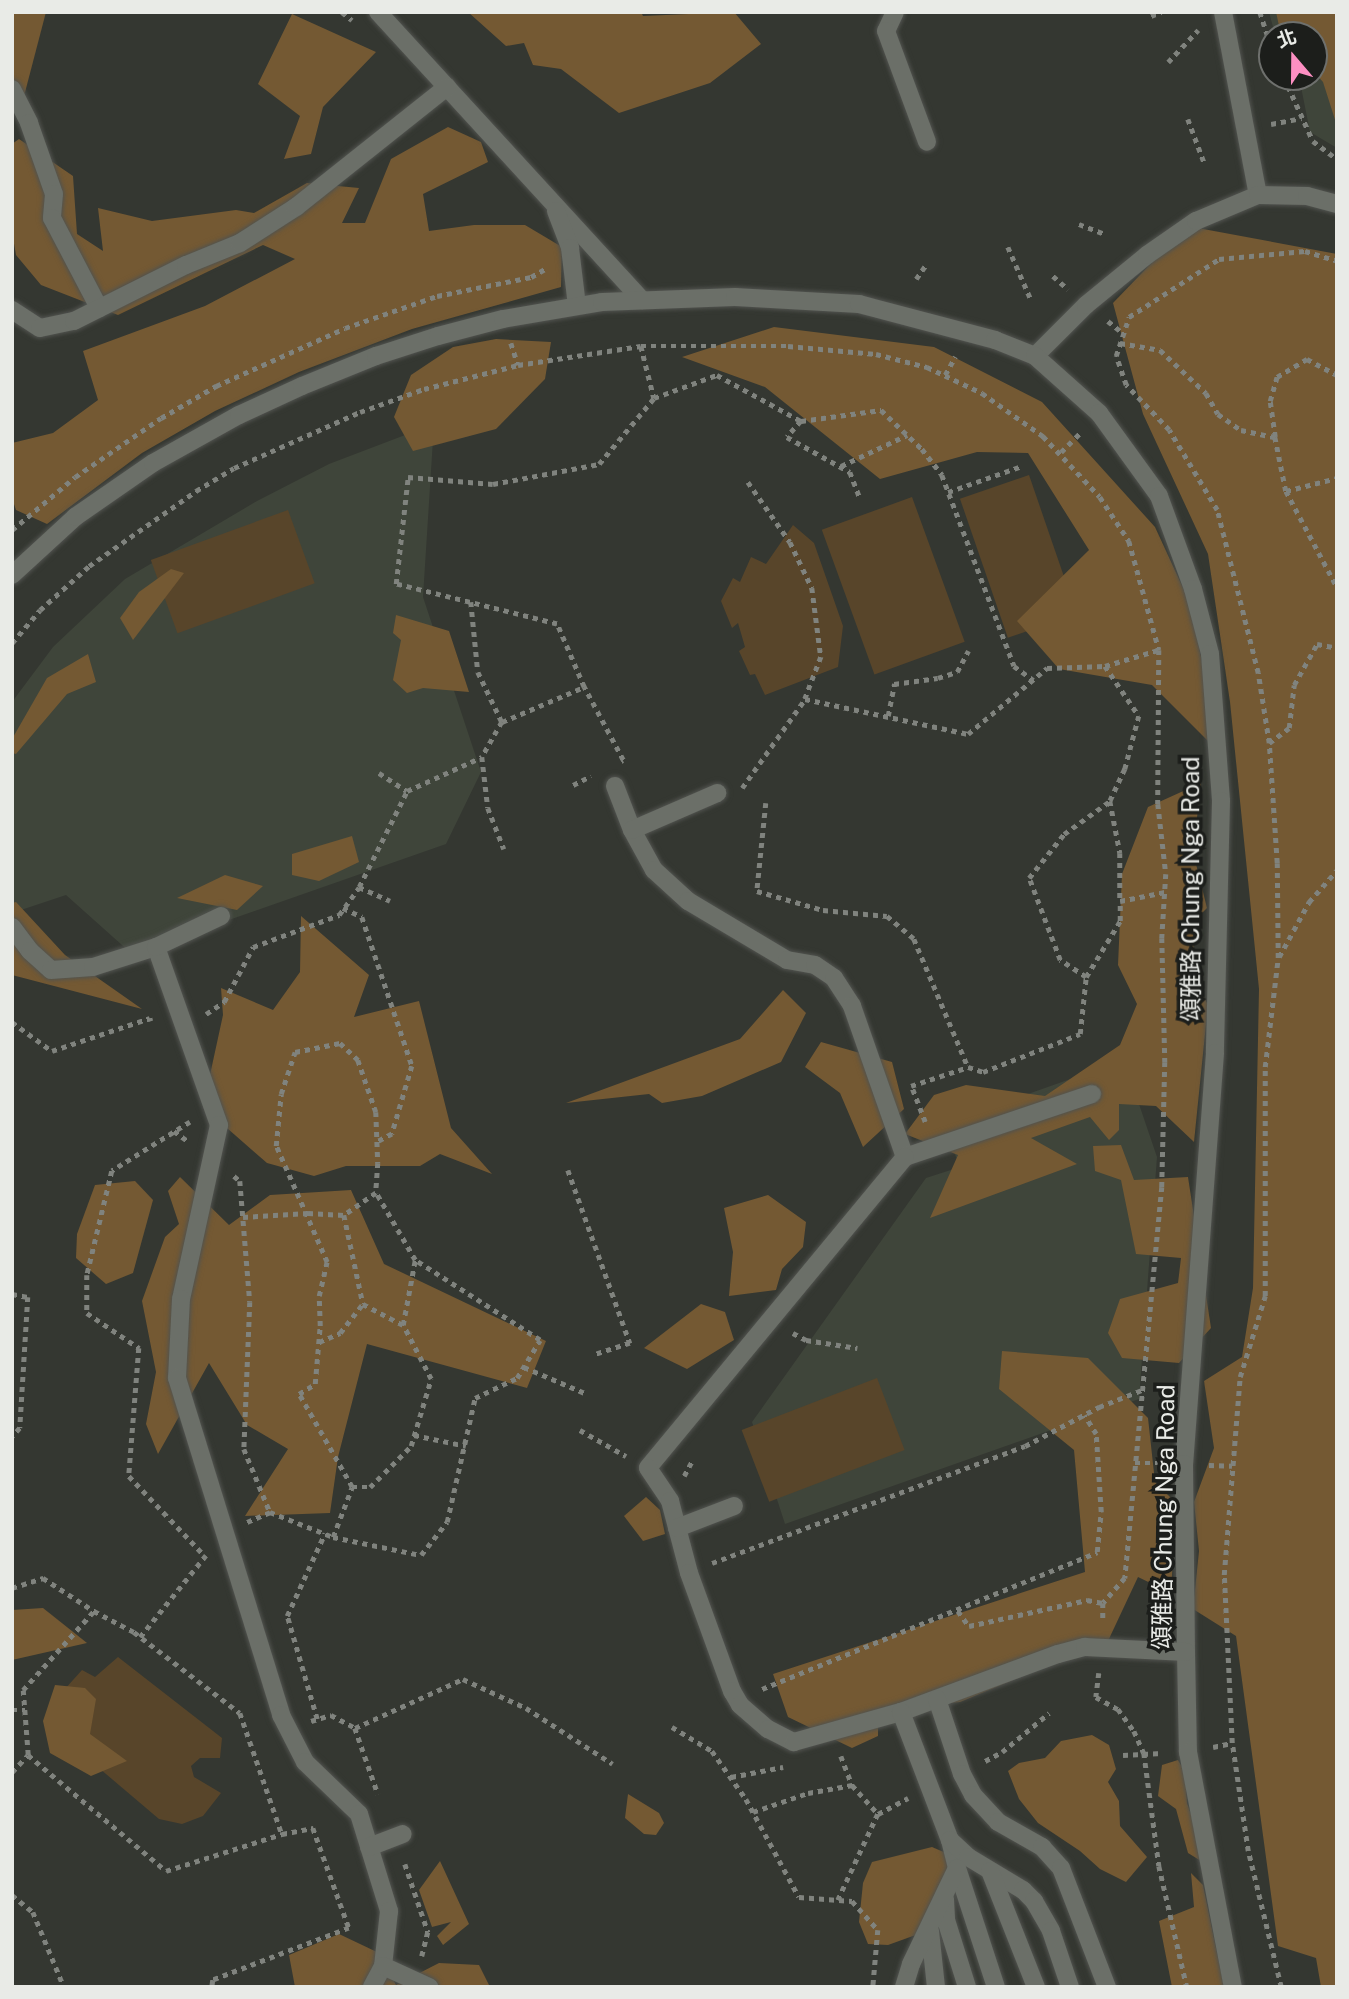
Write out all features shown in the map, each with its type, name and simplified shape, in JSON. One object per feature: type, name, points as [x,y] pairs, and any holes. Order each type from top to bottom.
[{"type":"street","points":[[378,12],[642,300]]},
{"type":"street","points":[[895,12],[886,31],[927,142]]},
{"type":"street","points":[[1223,12],[1258,195]]},
{"type":"street","points":[[12,310],[40,328],[74,321],[240,243],[296,207],[447,87]]},
{"type":"street","points":[[12,89],[29,123],[54,194],[52,218],[99,308]]},
{"type":"street","points":[[1035,356],[1086,305],[1147,255],[1196,221],[1258,195],[1307,196],[1337,204]]},
{"type":"street","points":[[553,205],[570,248],[577,306]]},
{"type":"street","name":"頌雅路 Chung Nga Road","points":[[12,575],[75,517],[153,463],[239,415],[376,356],[503,319],[577,306],[642,300],[735,297],[859,304],[995,340],[1035,356],[1098,413],[1159,496],[1193,589],[1210,654],[1221,801],[1215,1040],[1185,1464],[1186,1652],[1188,1752],[1233,1987]]},
{"type":"street","points":[[615,786],[632,830],[654,870],[688,901],[787,960],[816,965],[834,978],[852,1006],[905,1157]]},
{"type":"street","points":[[632,830],[717,793]]},
{"type":"street","points":[[12,927],[30,951],[51,970],[93,967],[156,947],[220,916]]},
{"type":"street","points":[[156,947],[219,1125],[181,1299],[177,1378],[281,1715],[305,1762],[359,1814],[388,1911],[383,1966],[372,1987]]},
{"type":"street","points":[[1091,1094],[905,1157],[648,1468],[670,1501],[689,1573],[732,1691],[740,1705],[768,1729],[794,1742],[901,1712],[1058,1654],[1085,1647],[1186,1652]]},
{"type":"street","points":[[677,1528],[734,1506]]},
{"type":"street","points":[[937,1699],[962,1774],[973,1795],[998,1822],[1042,1847],[1061,1868],[1107,1987]]},
{"type":"street","points":[[901,1712],[950,1840],[996,1987]]},
{"type":"street","points":[[369,1847],[403,1834]]},
{"type":"street","points":[[950,1840],[990,1871],[1023,1890],[1044,1914],[1070,1987]]},
{"type":"street","points":[[904,1987],[911,1964],[957,1868]]},
{"type":"street","points":[[990,1871],[1036,1987]]},
{"type":"street","points":[[945,1897],[946,1920],[967,1987]]},
{"type":"street","points":[[930,1928],[936,1987]]},
{"type":"street","points":[[383,1966],[429,1987]]},
{"type":"path","points":[[1151,16],[1161,12]]},
{"type":"path","points":[[1168,62],[1198,30]]},
{"type":"path","points":[[1290,91],[1313,141],[1337,159]]},
{"type":"path","points":[[1188,119],[1204,162]]},
{"type":"path","points":[[1079,224],[1103,233]]},
{"type":"path","points":[[1008,247],[1030,297]]},
{"type":"path","points":[[1280,1987],[1248,1851],[1232,1743],[1224,1575],[1240,1377],[1265,1296],[1265,1067],[1278,958],[1277,863],[1269,743],[1258,673],[1217,510],[1168,430],[1126,385],[1116,356],[1129,317],[1219,259],[1305,251],[1337,261]]},
{"type":"path","points":[[916,279],[925,266]]},
{"type":"path","points":[[1120,343],[1160,350],[1206,393],[1218,414],[1241,430],[1275,437]]},
{"type":"path","points":[[641,346],[654,398]]},
{"type":"path","name":"頌雅路 Chung Nga Road","points":[[12,643],[40,610],[89,566],[196,491],[253,459],[360,412],[424,389],[518,365],[641,346],[788,346],[876,354],[927,367],[982,393],[1043,436],[1100,497],[1129,541],[1158,650],[1158,804],[1166,874],[1162,937],[1165,1062],[1162,1187],[1125,1578],[1103,1603]]},
{"type":"path","points":[[1337,374],[1307,359],[1277,377],[1270,401],[1286,491],[1337,587]]},
{"type":"path","points":[[623,760],[584,687],[557,624],[396,584],[408,477],[493,484],[599,464],[654,398],[717,374],[802,421],[881,410],[922,449],[942,475],[1014,666],[1033,680]]},
{"type":"path","points":[[802,421],[787,437],[850,472],[860,498]]},
{"type":"path","points":[[840,466],[907,435]]},
{"type":"path","points":[[948,492],[1022,466]]},
{"type":"path","points":[[1286,491],[1337,478]]},
{"type":"path","points":[[740,791],[805,699],[821,657],[812,588],[790,542],[748,482]]},
{"type":"path","points":[[471,602],[478,672],[502,722]]},
{"type":"path","points":[[1269,743],[1289,727],[1294,685],[1317,644],[1337,648]]},
{"type":"path","points":[[805,699],[968,734],[1047,668],[1105,666],[1158,650]]},
{"type":"path","points":[[888,716],[894,684],[938,678],[957,672],[968,651]]},
{"type":"path","points":[[1086,976],[1060,960],[1029,878],[1063,834],[1110,801],[1125,769],[1139,716],[1105,666]]},
{"type":"path","points":[[12,1022],[52,1051],[150,1018],[159,1038],[185,1028],[224,1002],[253,947],[339,915],[359,887],[407,791],[482,757],[502,722],[584,687]]},
{"type":"path","points":[[482,757],[488,808],[504,849]]},
{"type":"path","points":[[379,773],[407,791]]},
{"type":"path","points":[[1110,801],[1120,853],[1120,901]]},
{"type":"path","points":[[766,803],[757,891],[823,910],[887,916],[914,939],[968,1067]]},
{"type":"path","points":[[1278,958],[1309,902],[1337,870]]},
{"type":"path","points":[[359,887],[390,901]]},
{"type":"path","points":[[343,908],[362,916],[412,1066],[392,1134],[377,1143]]},
{"type":"path","points":[[140,1637],[225,1532],[270,1512],[333,1536],[421,1555],[447,1522],[475,1398],[517,1378],[540,1340],[415,1260],[376,1194],[376,1112],[358,1060],[341,1043],[295,1052],[281,1094],[276,1146],[308,1213],[327,1262],[319,1296],[319,1342],[314,1384],[299,1394],[352,1486]]},
{"type":"path","points":[[188,1109],[192,1120],[111,1171],[87,1275],[87,1312],[139,1348],[129,1476],[205,1556]]},
{"type":"path","points":[[568,1170],[630,1343],[594,1355]]},
{"type":"path","points":[[270,1512],[244,1449],[250,1302],[243,1217],[308,1213],[344,1215],[376,1194]]},
{"type":"path","points":[[344,1215],[363,1304]]},
{"type":"path","points":[[403,1325],[415,1260]]},
{"type":"path","points":[[12,1293],[28,1297],[20,1428],[12,1437]]},
{"type":"path","points":[[319,1342],[340,1333],[363,1304]]},
{"type":"path","points":[[352,1486],[370,1487],[411,1446],[431,1380],[403,1325],[363,1304]]},
{"type":"path","points":[[790,1331],[806,1340],[857,1348]]},
{"type":"path","points":[[524,1367],[587,1394]]},
{"type":"path","points":[[705,1566],[1025,1446],[1084,1415],[1142,1390]]},
{"type":"path","points":[[753,1692],[958,1611],[1097,1552],[1101,1512],[1096,1434],[1084,1415]]},
{"type":"path","points":[[580,1430],[648,1468]]},
{"type":"path","points":[[414,1435],[466,1446]]},
{"type":"path","points":[[333,1536],[352,1486]]},
{"type":"path","points":[[317,1719],[287,1616],[325,1533]]},
{"type":"path","points":[[12,1588],[43,1578],[140,1637],[240,1713],[282,1834]]},
{"type":"path","points":[[958,1611],[969,1626],[1087,1600],[1103,1603],[1102,1649],[1096,1697],[1118,1709],[1134,1731],[1144,1753],[1159,1866],[1187,1987]]},
{"type":"path","points":[[94,1611],[23,1690],[29,1755],[166,1871],[282,1834],[313,1828],[349,1928],[214,1980],[212,1987]]},
{"type":"path","points":[[331,1715],[355,1728],[463,1679],[526,1708],[613,1764]]},
{"type":"path","points":[[12,1710],[25,1710]]},
{"type":"path","points":[[671,1727],[712,1751],[753,1812],[799,1897],[852,1901],[878,1930],[873,1987]]},
{"type":"path","points":[[12,1772],[29,1755]]},
{"type":"path","points":[[753,1812],[808,1793],[852,1785],[878,1814],[838,1900]]},
{"type":"path","points":[[12,1895],[33,1912],[64,1987]]},
{"type":"shaded area","points":[[12,12],[46,12],[23,100],[12,115]]},
{"type":"shaded area","points":[[468,12],[641,12],[643,16],[734,12],[761,44],[710,83],[619,113],[561,69],[533,65],[524,43],[506,46]]},
{"type":"shaded area","points":[[1269,12],[1337,12],[1337,148],[1310,132],[1302,91],[1328,91],[1328,21],[1271,21]]},
{"type":"shaded area","points":[[1276,12],[1337,12],[1337,126],[1326,91],[1328,91],[1328,21],[1278,21]]},
{"type":"shaded area","points":[[292,14],[376,52],[323,107],[311,154],[284,159],[300,116],[258,84]]},
{"type":"shaded area","points":[[448,127],[481,142],[488,162],[423,194],[429,231],[474,225],[525,225],[562,247],[561,287],[412,329],[299,372],[215,411],[142,453],[47,524],[16,510],[12,498],[12,443],[53,433],[98,400],[83,351],[205,306],[295,259],[263,245],[118,315],[41,285],[16,255],[12,232],[12,144],[19,139],[73,176],[77,234],[103,251],[98,208],[152,221],[236,210],[254,213],[307,183],[359,188],[342,223],[365,223],[391,159]]},
{"type":"shaded area","points":[[1187,226],[1337,254],[1337,1987],[1321,1987],[1316,1958],[1278,1946],[1236,1636],[1193,1609],[1199,1551],[1194,1502],[1214,1448],[1204,1381],[1242,1357],[1253,1288],[1259,989],[1230,702],[1208,554],[1143,414],[1113,303]]},
{"type":"shaded area","points":[[774,327],[934,347],[1042,402],[1155,527],[1190,603],[1204,672],[1211,744],[1152,685],[1059,669],[1017,621],[1089,550],[1028,453],[977,452],[880,479],[765,387],[682,357]]},
{"type":"shaded area","points":[[496,339],[551,342],[545,379],[496,429],[413,451],[394,417],[411,375],[453,347]]},
{"type":"shaded area","points":[[434,424],[423,597],[481,772],[446,844],[132,954],[66,895],[12,913],[12,702],[53,647],[125,579],[257,501],[329,464]]},
{"type":"shaded area","points":[[1029,475],[1077,614],[1008,638],[960,499]]},
{"type":"shaded area","points":[[912,497],[965,642],[874,675],[822,530]]},
{"type":"shaded area","points":[[288,510],[315,583],[177,633],[151,560]]},
{"type":"shaded area","points":[[793,525],[814,543],[843,626],[838,667],[765,695],[755,674],[750,675],[739,651],[745,647],[738,623],[732,628],[721,601],[733,578],[740,582],[751,557],[766,564]]},
{"type":"shaded area","points":[[171,569],[184,573],[133,640],[120,618],[139,592]]},
{"type":"shaded area","points":[[396,615],[449,631],[469,692],[423,688],[407,693],[393,680],[401,640],[393,633]]},
{"type":"shaded area","points":[[88,654],[96,682],[67,694],[16,754],[12,753],[12,739],[47,678]]},
{"type":"shaded area","points":[[1201,783],[1193,852],[1207,908],[1193,922],[1194,977],[1208,1005],[1194,1142],[1156,1106],[1119,1104],[1119,1130],[1109,1140],[1090,1117],[1031,1138],[1077,1164],[930,1218],[958,1155],[905,1134],[934,1095],[966,1085],[1045,1096],[1120,1045],[1137,1004],[1118,965],[1122,874],[1148,807]]},
{"type":"shaded area","points":[[352,836],[359,862],[319,881],[292,875],[292,854]]},
{"type":"shaded area","points":[[225,875],[263,886],[237,910],[177,898]]},
{"type":"shaded area","points":[[16,902],[65,955],[142,1009],[12,975],[12,903]]},
{"type":"shaded area","points":[[301,916],[369,975],[354,1017],[419,1001],[451,1128],[492,1174],[440,1154],[420,1166],[346,1166],[314,1176],[267,1163],[203,1107],[223,1015],[221,988],[273,1010],[300,972]]},
{"type":"shaded area","points":[[783,990],[806,1013],[781,1062],[702,1096],[662,1103],[649,1094],[566,1103],[740,1039]]},
{"type":"shaded area","points":[[821,1042],[892,1062],[904,1109],[863,1147],[840,1093],[805,1067]]},
{"type":"shaded area","points":[[1124,1060],[1157,1157],[1139,1399],[785,1524],[752,1422],[926,1178],[960,1167],[943,1124]]},
{"type":"shaded area","points":[[1121,1145],[1134,1180],[1188,1177],[1211,1328],[1179,1363],[1122,1358],[1108,1333],[1120,1299],[1178,1283],[1181,1258],[1136,1254],[1121,1180],[1095,1171],[1093,1146]]},
{"type":"shaded area","points":[[180,1177],[229,1225],[270,1195],[351,1190],[384,1264],[546,1341],[527,1388],[367,1344],[338,1457],[330,1513],[245,1516],[288,1449],[247,1425],[209,1363],[158,1454],[146,1424],[156,1372],[142,1301],[165,1237],[179,1224],[168,1191]]},
{"type":"shaded area","points":[[135,1181],[153,1200],[133,1273],[106,1284],[76,1258],[77,1234],[95,1185]]},
{"type":"shaded area","points":[[768,1195],[806,1222],[803,1247],[782,1269],[776,1290],[729,1296],[733,1252],[724,1208]]},
{"type":"shaded area","points":[[701,1304],[725,1312],[734,1340],[687,1369],[644,1348]]},
{"type":"shaded area","points":[[1002,1351],[1088,1358],[1148,1418],[1155,1482],[1176,1503],[1171,1593],[1138,1577],[1108,1641],[960,1702],[878,1710],[878,1736],[852,1748],[788,1717],[773,1674],[1085,1572],[1074,1450],[999,1389]]},
{"type":"shaded area","points":[[877,1378],[905,1450],[769,1502],[742,1430]]},
{"type":"shaded area","points":[[646,1497],[660,1510],[665,1534],[643,1541],[624,1516]]},
{"type":"shaded area","points":[[43,1608],[87,1643],[12,1660],[12,1610]]},
{"type":"shaded area","points":[[118,1657],[222,1738],[220,1758],[200,1758],[191,1766],[194,1777],[221,1793],[203,1816],[182,1824],[159,1819],[60,1735],[64,1690],[82,1670],[95,1677]]},
{"type":"shaded area","points":[[55,1685],[85,1688],[96,1699],[90,1734],[127,1761],[91,1776],[50,1753],[43,1721]]},
{"type":"shaded area","points":[[1092,1735],[1109,1745],[1116,1769],[1108,1782],[1119,1801],[1120,1826],[1147,1857],[1126,1882],[1100,1869],[1080,1851],[1038,1823],[1019,1799],[1008,1771],[1019,1763],[1045,1758],[1061,1741]]},
{"type":"shaded area","points":[[1178,1760],[1185,1772],[1187,1803],[1200,1840],[1201,1861],[1188,1853],[1176,1809],[1158,1796],[1162,1765]]},
{"type":"shaded area","points":[[628,1794],[659,1813],[664,1823],[656,1835],[644,1834],[625,1818]]},
{"type":"shaded area","points":[[932,1847],[946,1853],[951,1884],[924,1932],[888,1945],[868,1944],[859,1922],[863,1883],[872,1862]]},
{"type":"shaded area","points":[[440,1861],[469,1924],[443,1945],[437,1936],[451,1922],[432,1927],[419,1890]]},
{"type":"shaded area","points":[[1191,1873],[1203,1885],[1224,1987],[1172,1987],[1159,1921],[1194,1907]]},
{"type":"shaded area","points":[[339,1934],[379,1953],[396,1985],[439,1963],[479,1965],[490,1987],[295,1987],[289,1955]]}]
